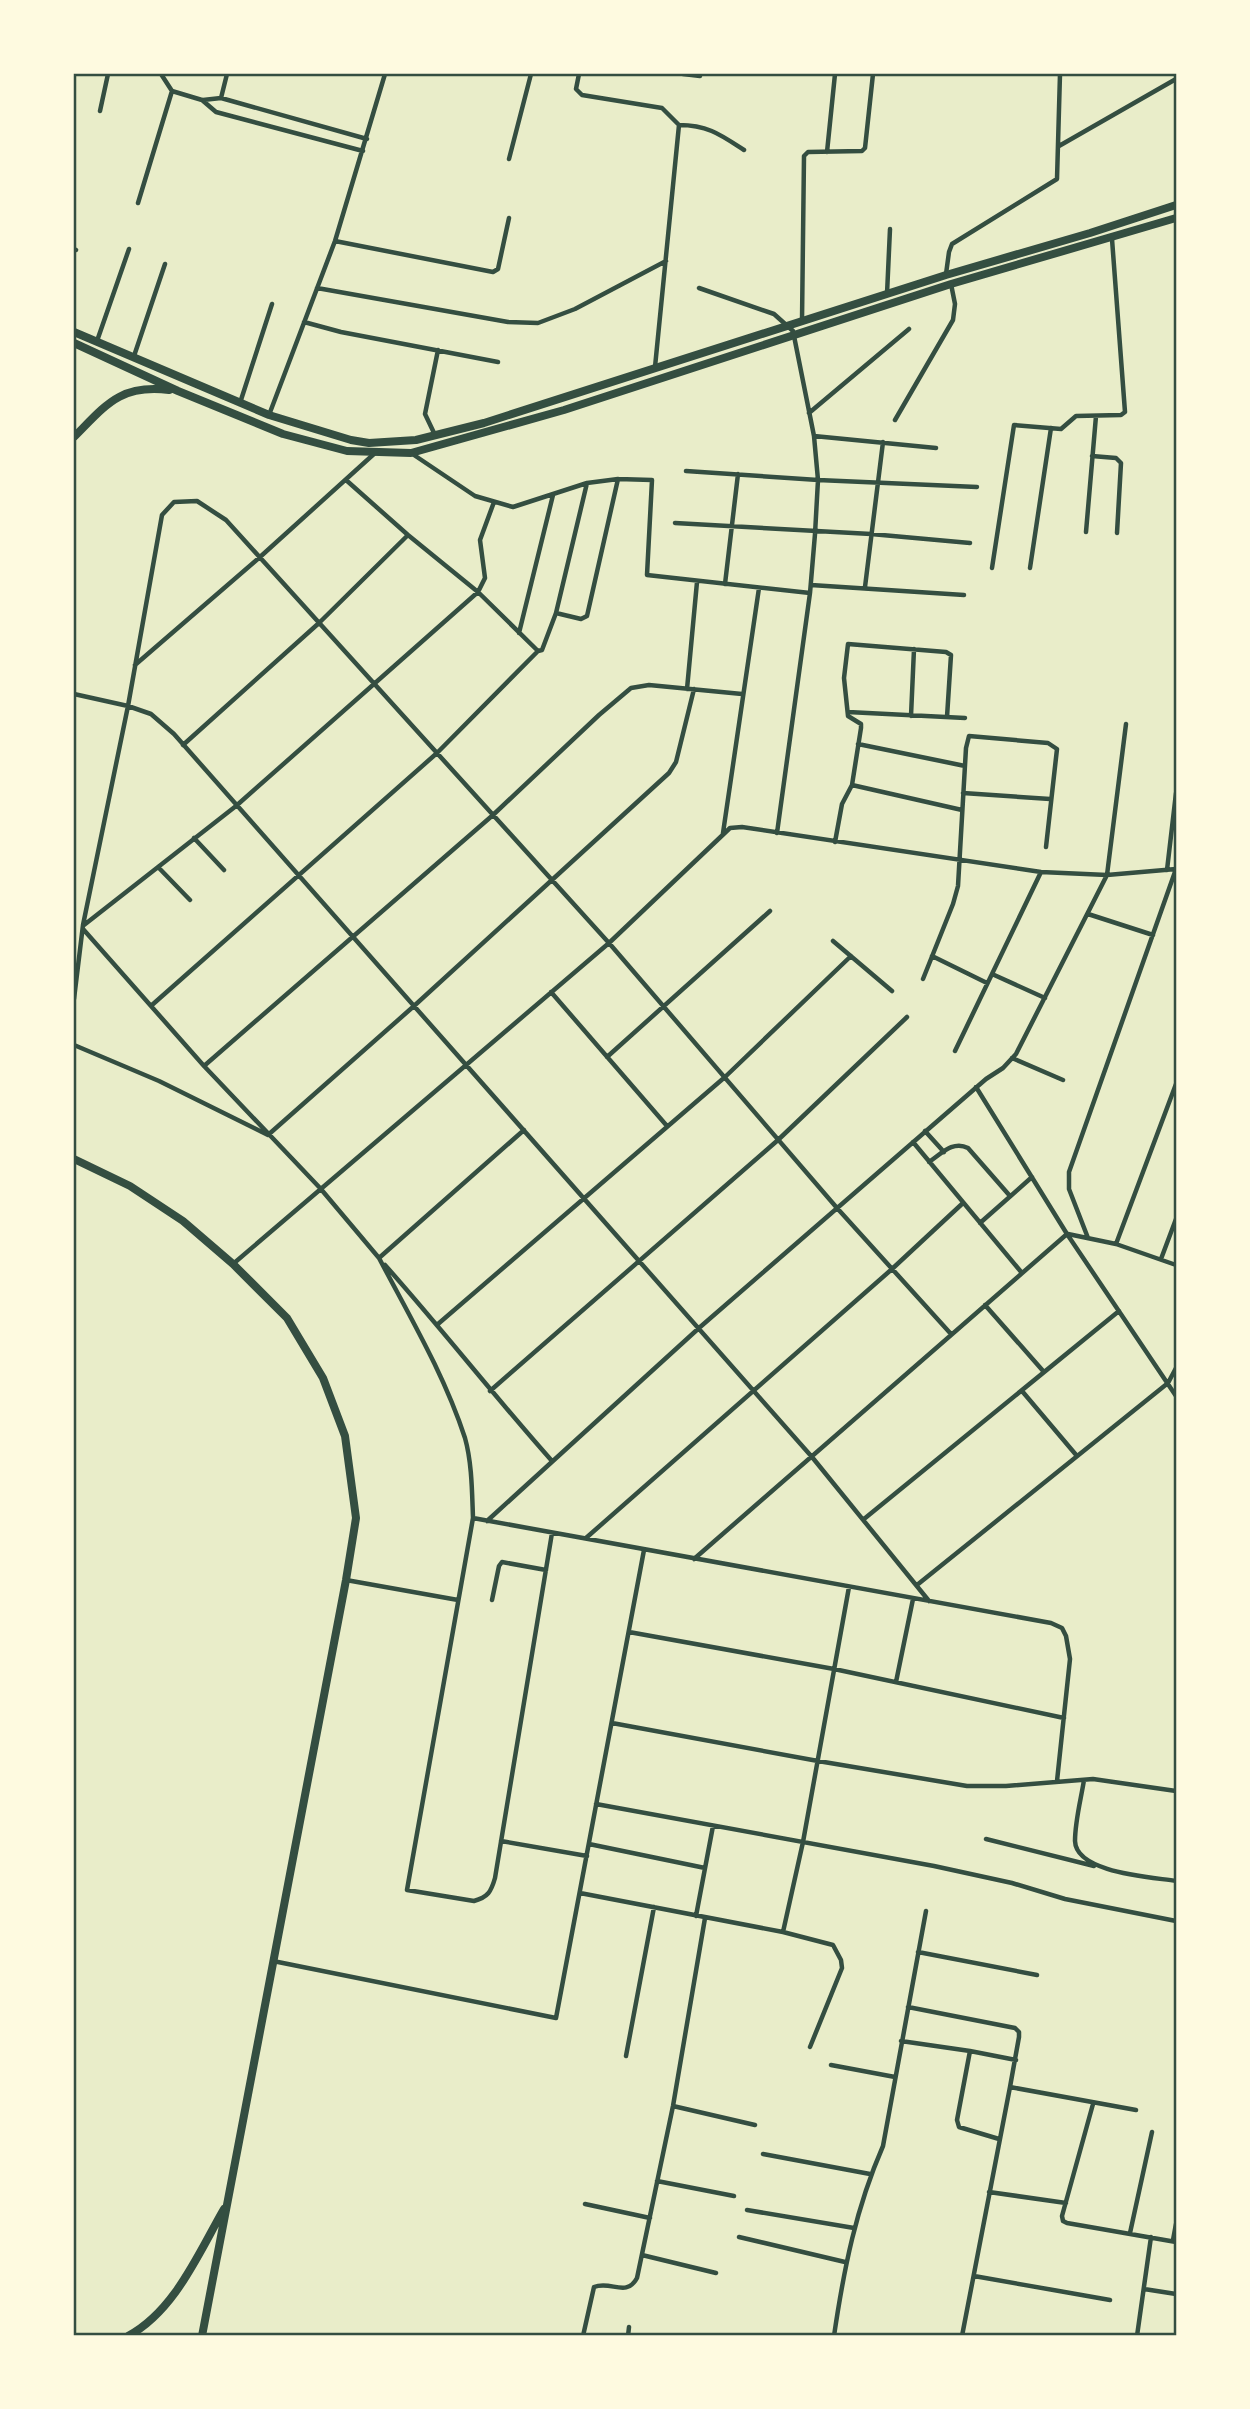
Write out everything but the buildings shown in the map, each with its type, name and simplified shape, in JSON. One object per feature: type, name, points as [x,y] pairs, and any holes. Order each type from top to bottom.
[{"type":"main road","points":[[74,343],[178,391],[296,438],[347,451],[411,453],[564,410],[792,330],[802,322],[1177,205]]},
{"type":"main road","points":[[74,332],[270,415],[333,436],[369,443],[416,440],[484,423],[655,369],[1112,239],[1177,218]]},
{"type":"main road","points":[[178,391],[183,379]]},
{"type":"main road","points":[[74,437],[108,404],[129,392],[148,387],[178,391]]},
{"type":"main road","points":[[265,426],[270,415]]},
{"type":"main road","points":[[74,1159],[130,1186],[183,1221],[233,1264],[286,1318],[323,1378],[345,1436],[356,1518],[202,2336]]},
{"type":"main road","points":[[128,2336],[151,2319],[172,2296],[227,2204]]},
{"type":"main road","points":[[142,2336],[151,2319]]},
{"type":"street","points":[[100,111],[108,74]]},
{"type":"street","points":[[161,74],[172,91],[202,100],[222,98],[367,139]]},
{"type":"street","points":[[222,98],[227,74]]},
{"type":"street","points":[[270,415],[335,241],[385,74]]},
{"type":"street","points":[[509,159],[531,74]]},
{"type":"street","points":[[579,74],[576,89],[582,95],[662,108],[679,125],[702,126],[713,130],[744,150]]},
{"type":"street","points":[[683,74],[700,76]]},
{"type":"street","points":[[827,152],[835,74]]},
{"type":"street","points":[[802,322],[804,156],[808,152],[862,151],[865,148],[873,74]]},
{"type":"street","points":[[946,275],[948,252],[952,244],[1057,178],[1060,74]]},
{"type":"street","points":[[1058,147],[1177,79]]},
{"type":"street","points":[[138,204],[172,91]]},
{"type":"street","points":[[202,100],[216,112],[363,151]]},
{"type":"street","points":[[655,369],[679,125]]},
{"type":"street","points":[[335,241],[493,272],[498,268],[509,218]]},
{"type":"street","points":[[887,294],[890,229]]},
{"type":"street","points":[[992,568],[1012,429],[1017,425],[1064,428],[1076,416],[1121,415],[1125,412],[1112,239]]},
{"type":"street","points":[[97,342],[129,249]]},
{"type":"street","points":[[317,288],[508,322],[538,323],[575,309],[666,261]]},
{"type":"street","points":[[133,357],[165,264]]},
{"type":"street","points":[[895,420],[953,320],[955,304],[951,284]]},
{"type":"street","points":[[699,288],[768,312],[792,330],[814,436],[818,480],[811,585],[777,833]]},
{"type":"street","points":[[240,402],[272,304]]},
{"type":"street","points":[[304,323],[499,362]]},
{"type":"street","points":[[809,413],[909,329]]},
{"type":"street","points":[[435,435],[425,414],[438,351]]},
{"type":"street","points":[[1086,532],[1096,416]]},
{"type":"street","points":[[1030,568],[1051,428]]},
{"type":"street","points":[[814,436],[936,448]]},
{"type":"street","points":[[865,587],[883,442]]},
{"type":"street","points":[[135,666],[375,453]]},
{"type":"street","points":[[411,453],[475,496],[513,507],[587,483],[649,479],[653,483],[647,575],[810,593]]},
{"type":"street","points":[[1092,456],[1116,458],[1121,463],[1117,533]]},
{"type":"street","points":[[686,471],[977,487]]},
{"type":"street","points":[[725,584],[738,474]]},
{"type":"street","points":[[556,613],[581,619],[587,616],[618,479]]},
{"type":"street","points":[[346,480],[478,592],[538,651]]},
{"type":"street","points":[[152,1005],[437,753],[545,646],[556,613],[587,483]]},
{"type":"street","points":[[519,633],[553,495]]},
{"type":"street","points":[[74,999],[83,927],[128,705],[162,514],[174,502],[197,500],[226,520],[375,684],[609,943],[836,1208],[951,1334]]},
{"type":"street","points":[[83,927],[236,806],[478,592],[485,575],[481,540],[494,502]]},
{"type":"street","points":[[675,523],[871,534],[970,543]]},
{"type":"street","points":[[183,745],[319,623],[408,535]]},
{"type":"street","points":[[687,689],[697,582]]},
{"type":"street","points":[[811,585],[964,595]]},
{"type":"street","points":[[723,835],[759,588]]},
{"type":"street","points":[[835,842],[842,807],[852,785],[861,724],[850,718],[848,712],[844,673],[848,644],[946,652],[951,655],[947,717]]},
{"type":"street","points":[[911,716],[914,649]]},
{"type":"street","points":[[204,1066],[493,815],[631,688],[649,685],[743,694]]},
{"type":"street","points":[[268,1135],[414,1006],[673,768],[694,689]]},
{"type":"street","points":[[74,694],[128,705],[151,714],[183,745],[812,1457],[929,1601]]},
{"type":"street","points":[[848,712],[965,718]]},
{"type":"street","points":[[487,1521],[699,1328],[1012,1058],[1046,998],[1107,875],[1126,724]]},
{"type":"street","points":[[923,979],[958,886],[967,740],[973,735],[1053,744],[1057,749],[1046,847]]},
{"type":"street","points":[[858,744],[965,766]]},
{"type":"street","points":[[852,785],[962,810]]},
{"type":"street","points":[[964,793],[1050,799]]},
{"type":"street","points":[[1167,870],[1177,793]]},
{"type":"street","points":[[233,1264],[609,943],[723,835],[735,827],[1041,872],[1107,875],[1176,869],[1069,1172],[1069,1189],[1088,1238]]},
{"type":"street","points":[[194,838],[224,870]]},
{"type":"street","points":[[158,867],[190,900]]},
{"type":"street","points":[[955,1051],[1041,872]]},
{"type":"street","points":[[607,1057],[770,911]]},
{"type":"street","points":[[1088,914],[1153,935]]},
{"type":"street","points":[[83,927],[204,1066],[320,1188],[552,1461]]},
{"type":"street","points":[[833,941],[892,991]]},
{"type":"street","points":[[438,1324],[725,1077],[851,956]]},
{"type":"street","points":[[932,956],[988,983]]},
{"type":"street","points":[[992,974],[1046,998]]},
{"type":"street","points":[[551,992],[667,1126]]},
{"type":"street","points":[[490,1391],[778,1140],[906,1017]]},
{"type":"street","points":[[74,1045],[159,1081],[268,1135]]},
{"type":"street","points":[[1012,1058],[1063,1080]]},
{"type":"street","points":[[1116,1244],[1177,1084]]},
{"type":"street","points":[[976,1087],[1067,1234],[1177,1396]]},
{"type":"street","points":[[379,1258],[524,1130]]},
{"type":"street","points":[[925,1131],[944,1152]]},
{"type":"street","points":[[913,1142],[1022,1273]]},
{"type":"street","points":[[929,1162],[961,1144],[968,1148],[1010,1196]]},
{"type":"street","points":[[980,1223],[1032,1177]]},
{"type":"street","points":[[586,1539],[755,1392],[963,1203]]},
{"type":"street","points":[[1161,1259],[1177,1219]]},
{"type":"street","points":[[1067,1234],[1116,1244],[1177,1265]]},
{"type":"street","points":[[694,1559],[1067,1234]]},
{"type":"street","points":[[379,1258],[437,1368],[465,1440],[472,1482],[473,1518],[407,1890],[474,1901],[491,1892],[552,1533]]},
{"type":"street","points":[[985,1305],[1044,1372]]},
{"type":"street","points":[[864,1519],[1119,1311]]},
{"type":"street","points":[[917,1585],[1168,1383],[1177,1368]]},
{"type":"street","points":[[1022,1391],[1077,1456]]},
{"type":"street","points":[[473,1518],[1051,1623],[1062,1628],[1069,1646],[1070,1659],[1056,1782]]},
{"type":"street","points":[[274,1961],[556,2018],[644,1550]]},
{"type":"street","points":[[492,1600],[502,1562],[546,1570]]},
{"type":"street","points":[[346,1580],[458,1600]]},
{"type":"street","points":[[783,1932],[803,1842],[849,1587]]},
{"type":"street","points":[[896,1682],[913,1599]]},
{"type":"street","points":[[629,1632],[834,1669],[1064,1718]]},
{"type":"street","points":[[612,1723],[967,1786],[1093,1779],[1177,1790]]},
{"type":"street","points":[[1084,1780],[1075,1841],[1078,1852],[1086,1860],[1108,1870]]},
{"type":"street","points":[[596,1804],[944,1868],[1012,1883],[1065,1899],[1177,1920]]},
{"type":"street","points":[[696,1916],[713,1826]]},
{"type":"street","points":[[986,1839],[1108,1870],[1177,1881]]},
{"type":"street","points":[[501,1841],[587,1856]]},
{"type":"street","points":[[589,1844],[705,1868]]},
{"type":"street","points":[[580,1893],[783,1932],[834,1945],[842,1960],[839,1979],[810,2047]]},
{"type":"street","points":[[626,2056],[654,1907]]},
{"type":"street","points":[[834,2336],[845,2262],[870,2174],[883,2146],[926,1911]]},
{"type":"street","points":[[583,2336],[594,2287],[600,2285],[628,2289],[637,2278],[673,2106],[705,1917]]},
{"type":"street","points":[[918,1952],[1037,1975]]},
{"type":"street","points":[[908,2007],[1015,2028],[1020,2037],[962,2336]]},
{"type":"street","points":[[901,2041],[971,2050],[1016,2060]]},
{"type":"street","points":[[971,2050],[957,2120],[959,2127],[999,2138]]},
{"type":"street","points":[[831,2064],[895,2077]]},
{"type":"street","points":[[1010,2087],[1136,2110]]},
{"type":"street","points":[[1093,2104],[1062,2216],[1067,2224],[1175,2241],[1177,2224]]},
{"type":"street","points":[[673,2106],[755,2125]]},
{"type":"street","points":[[1130,2233],[1152,2132]]},
{"type":"street","points":[[763,2154],[870,2174]]},
{"type":"street","points":[[657,2181],[734,2196]]},
{"type":"street","points":[[989,2192],[1066,2203]]},
{"type":"street","points":[[585,2204],[650,2218]]},
{"type":"street","points":[[747,2210],[854,2228]]},
{"type":"street","points":[[1137,2336],[1151,2237]]},
{"type":"street","points":[[740,2238],[845,2262]]},
{"type":"street","points":[[642,2255],[716,2273]]},
{"type":"street","points":[[974,2276],[1110,2300]]},
{"type":"street","points":[[1144,2289],[1177,2294]]},
{"type":"street","points":[[628,2336],[629,2327]]}]
